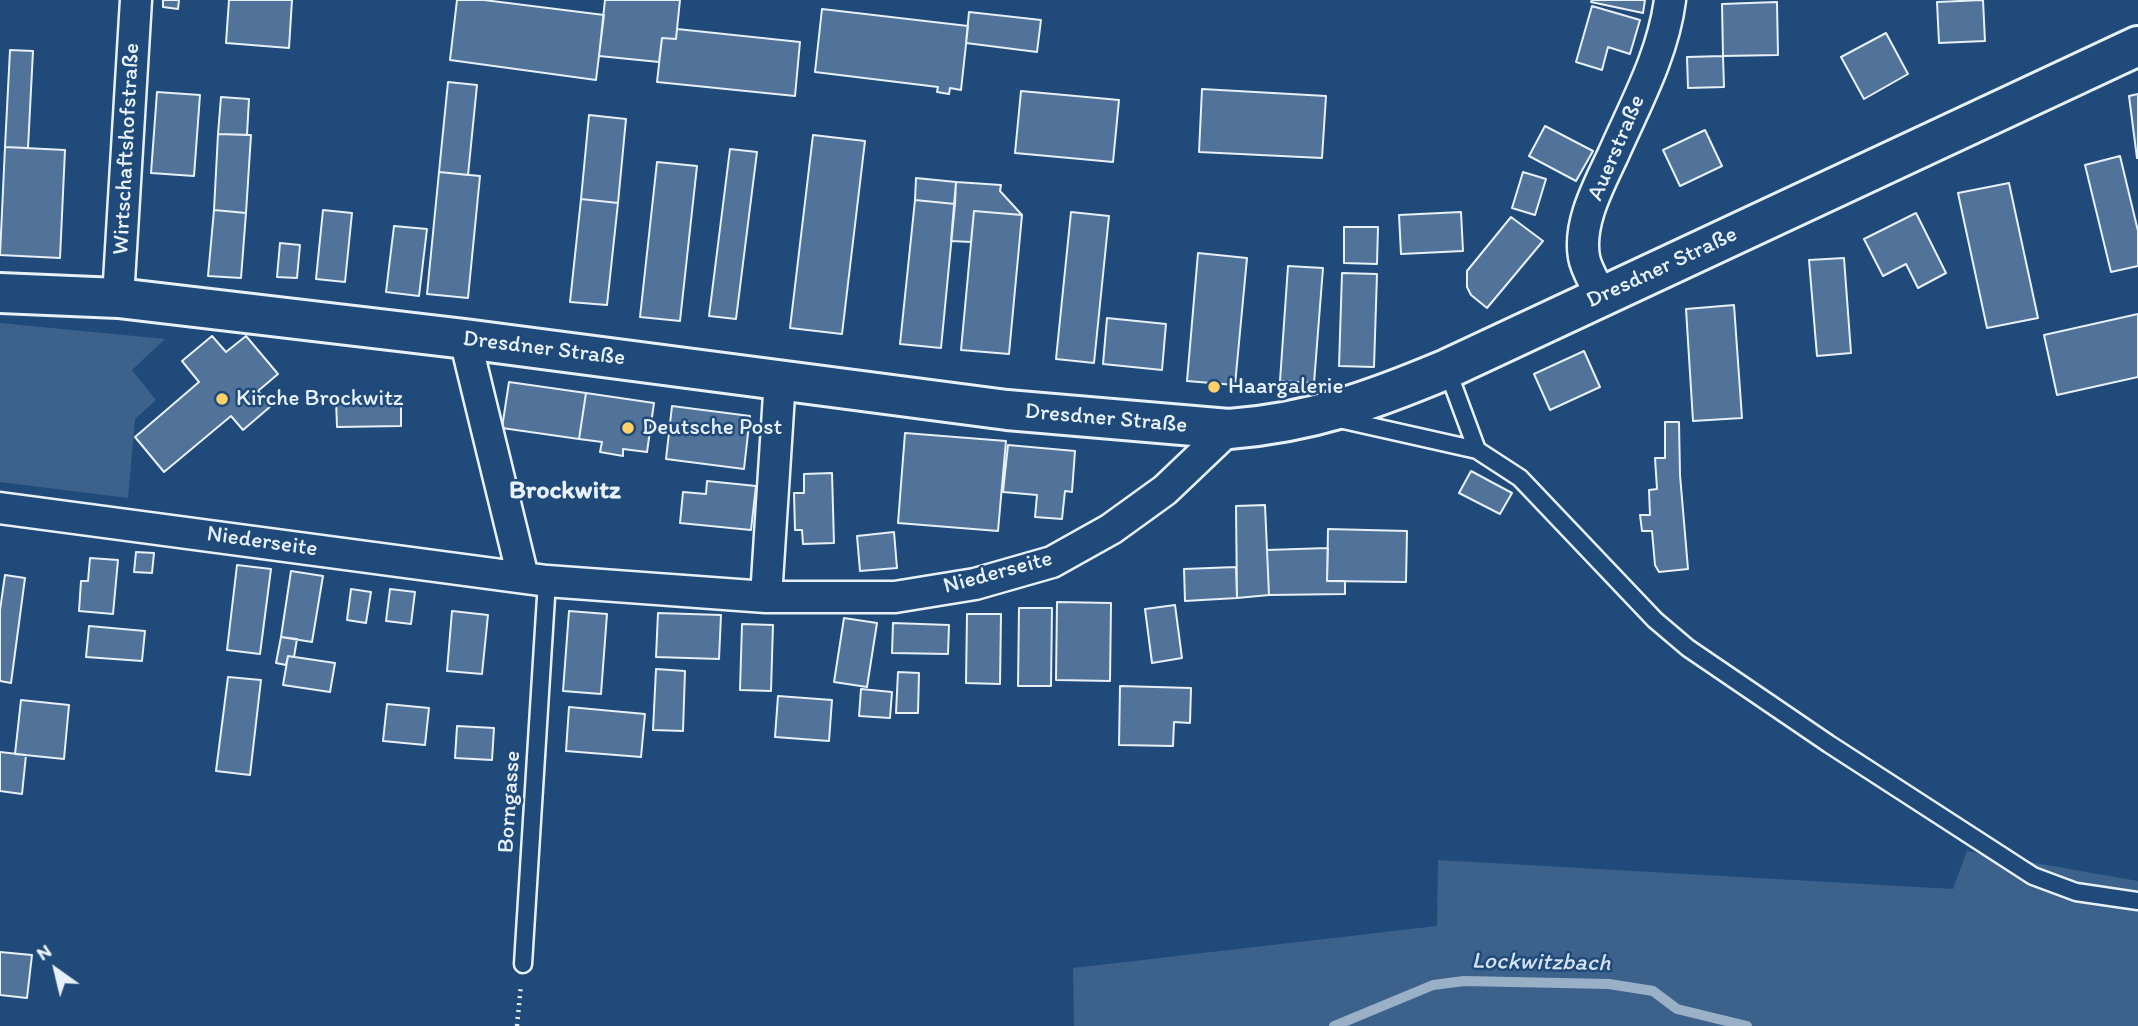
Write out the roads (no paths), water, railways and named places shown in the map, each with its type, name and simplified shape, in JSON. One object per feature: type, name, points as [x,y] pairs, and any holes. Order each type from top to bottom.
[{"type":"main road","name":"Dresdner Straße","points":[[0,293],[118,298],[465,339],[1007,410],[1229,429],[1323,415],[1385,395],[1447,369],[2138,46]]},
{"type":"street","name":"Wirtschaftshofstraße","points":[[118,298],[136,0]]},
{"type":"street","name":"Auerstraße","points":[[1601,296],[1584,258],[1584,227],[1602,178],[1654,64],[1671,0]]},
{"type":"street","points":[[465,339],[535,579]]},
{"type":"street","points":[[766,597],[780,379]]},
{"type":"street","name":"Niederseite","points":[[0,508],[535,579],[766,597],[895,597],[975,583],[1052,562],[1111,528],[1165,490],[1229,429]]},
{"type":"lane","points":[[1447,369],[1478,450]]},
{"type":"lane","points":[[1323,415],[1478,450],[1521,478],[1655,620],[1688,648],[2033,876],[2076,892],[2138,901]]},
{"type":"lane","name":"Borngasse","points":[[523,964],[535,579]]},
{"type":"waterway","name":"Lockwitzbach","points":[[1334,1026],[1433,985],[1464,981],[1609,984],[1653,991],[1677,1009],[1747,1026]]},
{"type":"place","name":"Haargalerie","points":[[1214,387]]},
{"type":"place","name":"Kirche Brockwitz","points":[[222,399]]},
{"type":"place","name":"Deutsche Post","points":[[628,428]]},
{"type":"district","name":"Brockwitz","points":[[565,491]]}]
